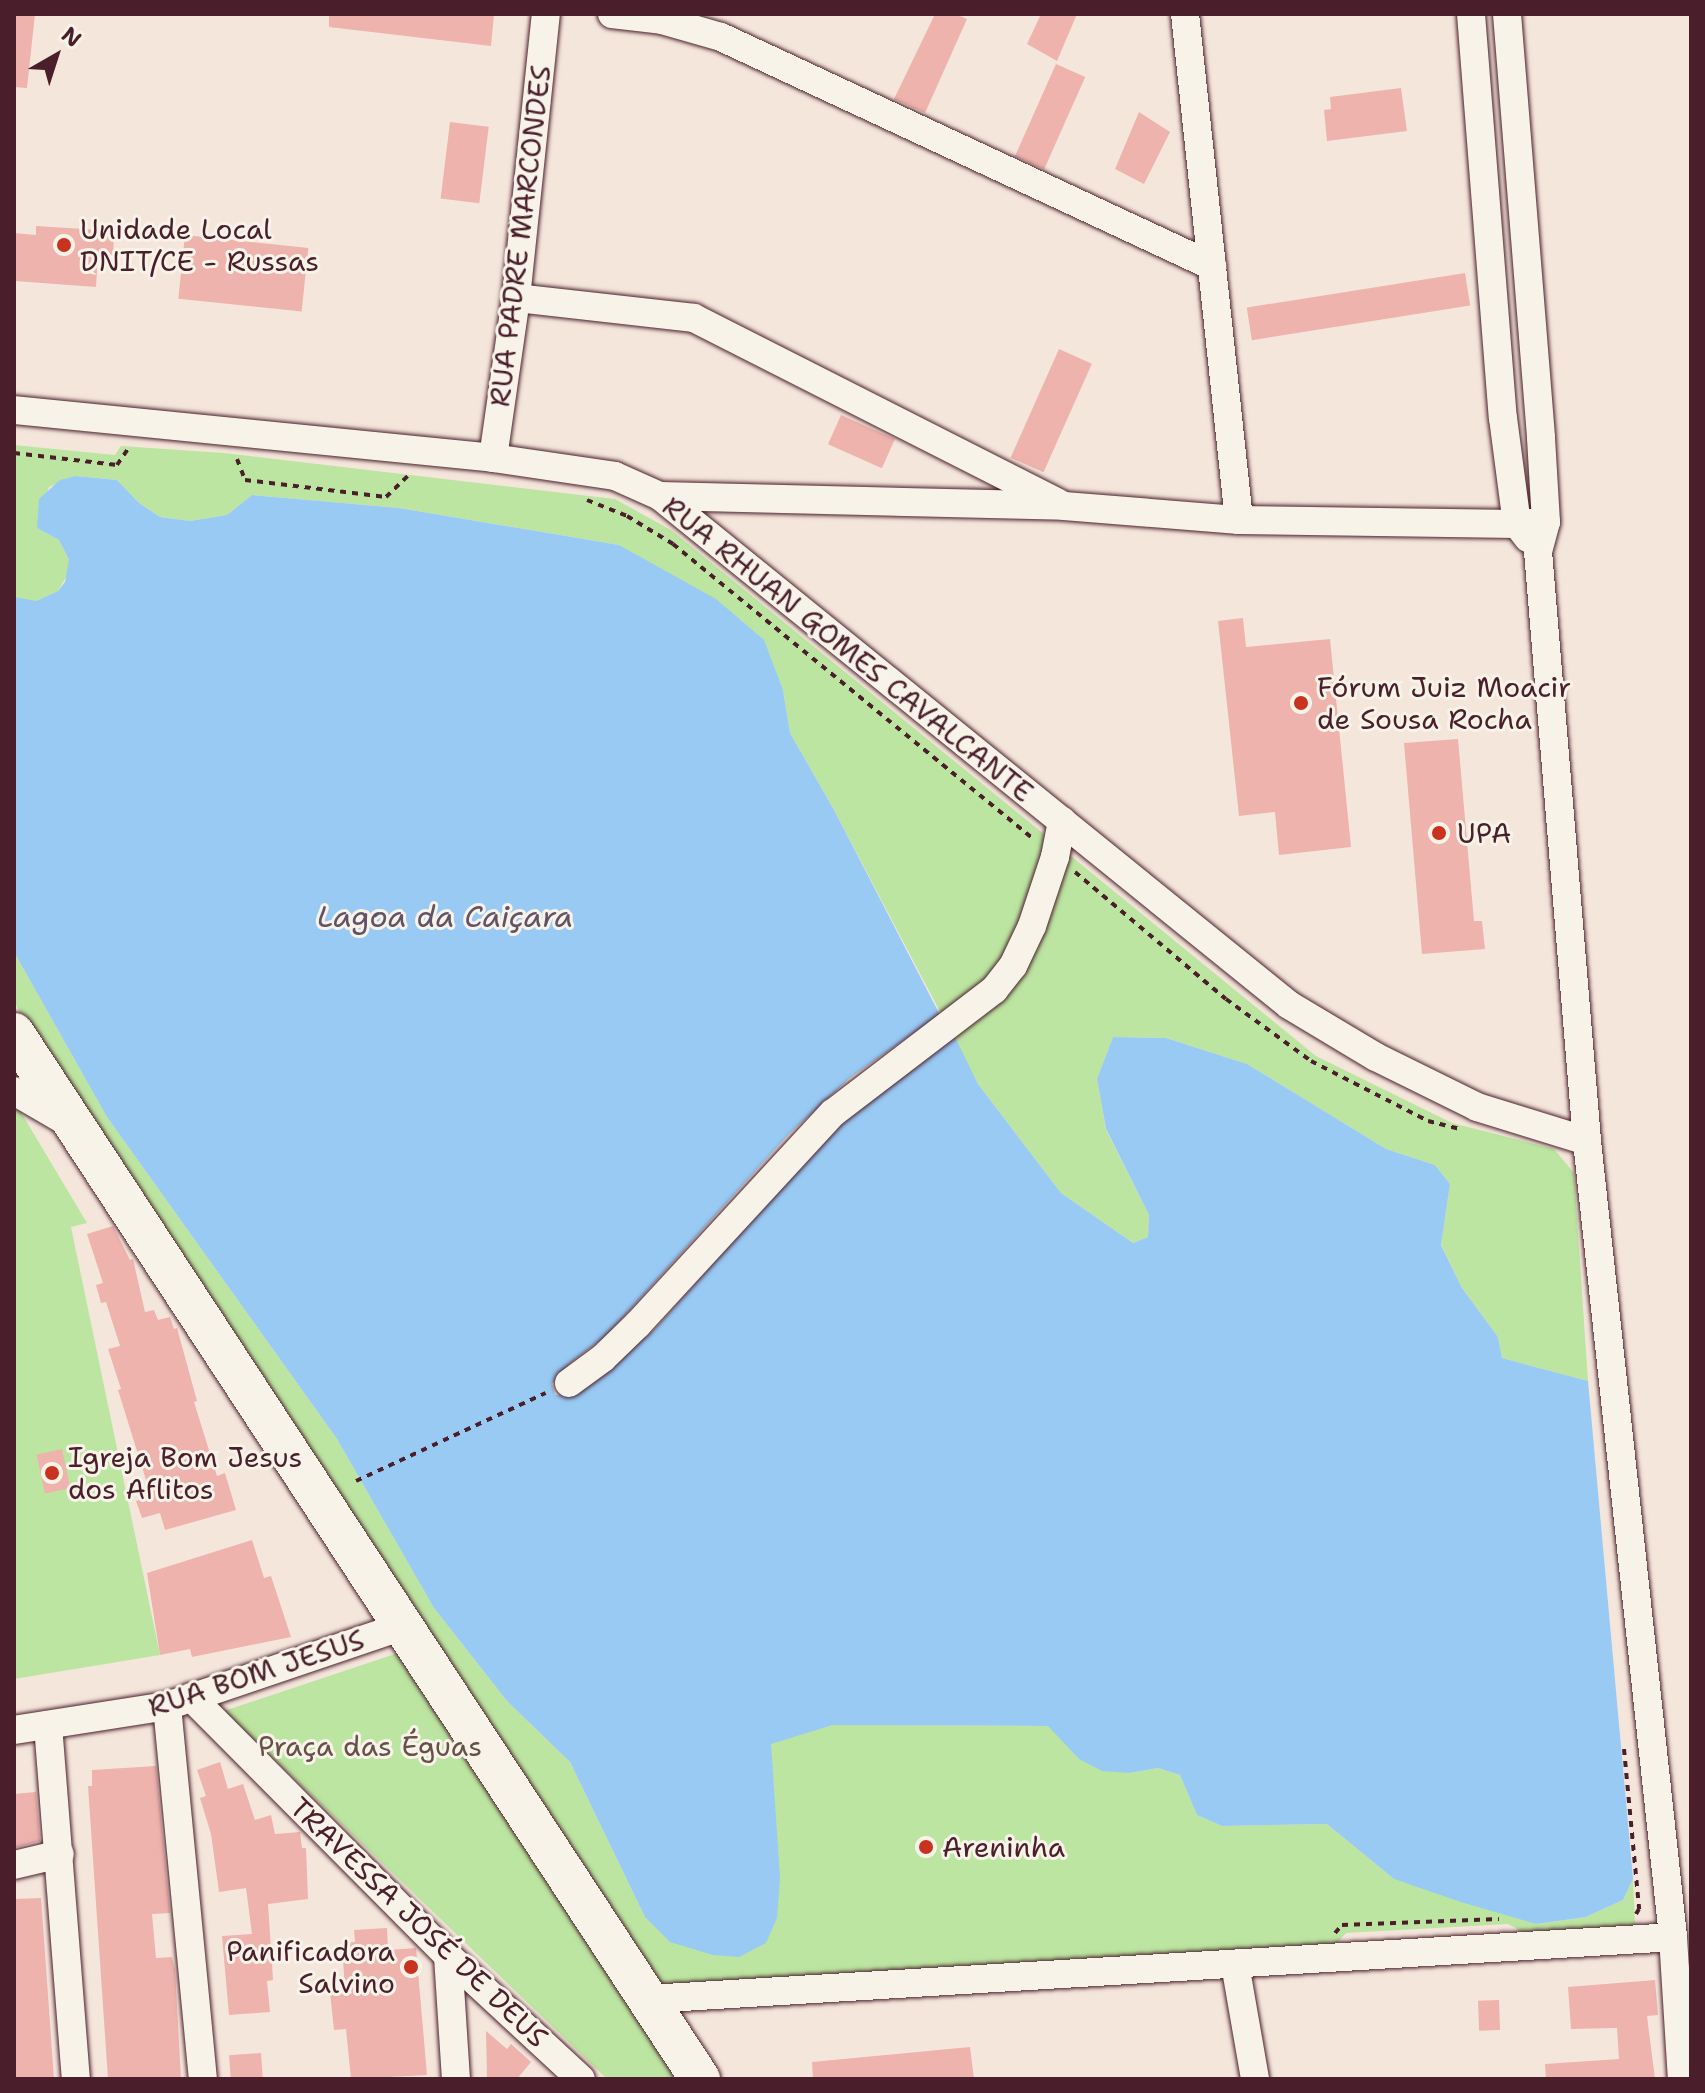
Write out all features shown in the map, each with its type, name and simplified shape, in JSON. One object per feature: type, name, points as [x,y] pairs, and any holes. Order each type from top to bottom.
[{"type":"street","name":"RUA PADRE MARCONDES","points":[[493,458],[516,298],[546,14]]},
{"type":"street","points":[[612,14],[662,20],[721,37],[1212,266]]},
{"type":"street","points":[[1185,14],[1239,520]]},
{"type":"street","points":[[1471,14],[1500,391],[1517,524],[1538,551]]},
{"type":"street","points":[[1507,14],[1546,522],[1538,551],[1587,1141],[1673,1937],[1682,2079]]},
{"type":"street","points":[[516,298],[694,318],[1064,506]]},
{"type":"street","name":"RUA RHUAN GOMES CAVALCANTE","points":[[14,410],[493,458],[615,476],[660,496],[1289,1005],[1376,1057],[1477,1107],[1587,1141]]},
{"type":"street","points":[[660,496],[1064,506],[1239,520],[1546,522]]},
{"type":"street","points":[[569,1383],[603,1358],[638,1324],[833,1113],[994,990],[1013,966],[1032,926],[1055,857],[1062,821]]},
{"type":"street","points":[[14,1033],[700,2079]]},
{"type":"street","points":[[14,1091],[78,1129]]},
{"type":"street","name":"RUA BOM JESUS","points":[[14,1730],[179,1701],[401,1627]]},
{"type":"street","points":[[179,1701],[203,2079]]},
{"type":"street","name":"TRAVESSA JOSÉ DE DEUS","points":[[179,1701],[581,2079]]},
{"type":"street","points":[[48,1725],[76,2079]]},
{"type":"street","points":[[14,1865],[60,1854]]},
{"type":"street","points":[[649,1999],[1673,1937]]},
{"type":"street","points":[[448,1956],[456,2079]]},
{"type":"street","points":[[1235,1964],[1255,2079]]},
{"type":"path","points":[[14,453],[117,465],[127,447],[141,449]]},
{"type":"path","points":[[225,458],[239,459],[245,480],[386,497],[410,475]]},
{"type":"path","points":[[572,498],[627,516],[673,544],[1226,999],[1311,1061],[1428,1121],[1469,1132]]},
{"type":"path","points":[[356,1481],[569,1383]]},
{"type":"path","points":[[1623,1738],[1639,1909],[1636,1916]]},
{"type":"path","points":[[1327,1942],[1342,1925],[1501,1919]]},
{"type":"green space","points":[[14,445],[115,455],[121,446],[224,453],[615,499],[671,530],[1316,1056],[1452,1123],[1554,1149],[1574,1173],[1588,1381],[1502,1358],[1498,1337],[1462,1288],[1441,1244],[1450,1184],[1435,1165],[1386,1149],[1247,1064],[1166,1038],[1113,1037],[1097,1079],[1106,1130],[1149,1215],[1148,1237],[1133,1243],[1061,1193],[978,1084],[834,810],[790,733],[783,690],[619,545],[399,508],[252,495],[227,515],[190,521],[160,517],[139,503],[117,480],[76,476],[49,487],[37,528],[59,540],[69,560],[69,572],[58,591],[26,602],[14,597]]},
{"type":"green space","points":[[14,952],[107,1117],[337,1439],[434,1608],[507,1701],[570,1762],[645,1917],[771,1785],[771,1743],[833,1725],[1049,1726],[1079,1759],[1129,1773],[1158,1768],[1180,1775],[1197,1815],[1222,1826],[1327,1824],[1394,1879],[1536,1924],[1586,1917],[1623,1900],[1633,1879],[1635,1926],[1532,1937],[1508,1924],[1346,1933],[1328,1953],[658,1985],[45,1063],[14,1001]]},
{"type":"green space","points":[[19,1109],[87,1223],[71,1227],[160,1655],[14,1679],[14,1110]]},
{"type":"green space","name":"Praça das Éguas","points":[[401,1652],[679,2079],[607,2079],[224,1711]]},
{"type":"water","name":"Lagoa da Caiçara","points":[[76,476],[117,480],[139,503],[160,517],[190,521],[227,515],[252,495],[399,508],[619,545],[716,599],[764,640],[783,690],[790,733],[834,810],[940,1015],[851,1077],[789,1134],[607,1335],[569,1364],[552,1384],[555,1395],[575,1393],[653,1331],[839,1122],[953,1033],[978,1084],[1061,1193],[1133,1243],[1148,1237],[1149,1215],[1106,1129],[1097,1079],[1113,1037],[1166,1038],[1247,1064],[1386,1149],[1435,1165],[1450,1184],[1441,1245],[1462,1288],[1498,1337],[1502,1358],[1588,1381],[1633,1879],[1623,1900],[1586,1917],[1536,1924],[1461,1902],[1394,1879],[1327,1824],[1222,1826],[1197,1815],[1180,1775],[1158,1768],[1129,1773],[1102,1771],[1079,1759],[1048,1726],[833,1725],[771,1744],[780,1878],[777,1918],[766,1943],[739,1957],[713,1955],[670,1942],[645,1917],[570,1762],[507,1701],[434,1608],[337,1439],[107,1117],[14,952],[14,597],[36,601],[58,591],[65,582],[69,560],[59,540],[37,528],[39,499],[60,480]]},
{"type":"building","points":[[14,14],[35,14],[27,88],[14,87]]},
{"type":"building","points":[[329,14],[494,14],[491,46],[329,27]]},
{"type":"building","points":[[935,14],[955,14],[967,19],[925,113],[894,99]]},
{"type":"building","points":[[1041,14],[1077,14],[1057,61],[1027,44]]},
{"type":"building","points":[[1056,64],[1085,77],[1044,169],[1015,156]]},
{"type":"building","points":[[1401,88],[1407,131],[1327,141],[1324,110],[1331,109],[1330,97]]},
{"type":"building","points":[[1139,112],[1170,132],[1144,184],[1115,169]]},
{"type":"building","points":[[450,122],[489,127],[479,203],[441,198]]},
{"type":"building","name":"Unidade Local DNIT/CE - Russas","points":[[36,226],[99,230],[99,235],[114,236],[113,255],[98,254],[96,287],[15,281],[14,233],[36,235]]},
{"type":"building","points":[[185,235],[308,248],[302,312],[178,299]]},
{"type":"building","points":[[1465,273],[1470,306],[1252,340],[1247,308]]},
{"type":"building","points":[[1059,349],[1092,364],[1043,472],[1011,458]]},
{"type":"building","points":[[841,415],[895,439],[882,468],[828,444]]},
{"type":"building","name":"Fórum Juiz Moacir de Sousa Rocha","points":[[1243,618],[1246,647],[1330,639],[1351,847],[1279,855],[1275,812],[1239,816],[1218,621]]},
{"type":"building","name":"UPA","points":[[1458,739],[1474,921],[1482,921],[1485,949],[1422,954],[1404,743]]},
{"type":"building","points":[[113,1226],[130,1260],[133,1259],[145,1312],[154,1310],[158,1320],[170,1317],[174,1329],[177,1328],[197,1401],[194,1402],[217,1476],[225,1473],[236,1510],[165,1530],[160,1513],[142,1518],[136,1501],[151,1496],[118,1390],[121,1389],[108,1349],[120,1346],[106,1302],[101,1303],[96,1285],[103,1283],[87,1234]]},
{"type":"building","points":[[62,1449],[70,1488],[45,1494],[37,1454]]},
{"type":"building","points":[[252,1540],[264,1578],[271,1576],[291,1637],[192,1657],[190,1649],[160,1655],[147,1573]]},
{"type":"building","points":[[220,1762],[228,1789],[243,1784],[255,1820],[271,1815],[275,1834],[300,1832],[302,1848],[306,1848],[308,1899],[268,1904],[273,1980],[267,1981],[270,2012],[229,2015],[222,1936],[252,1934],[246,1888],[219,1892],[211,1834],[200,1798],[206,1796],[197,1770]]},
{"type":"building","points":[[156,1766],[170,1913],[152,1914],[156,1958],[172,1957],[175,1969],[181,2079],[108,2079],[88,1786],[92,1786],[92,1770]]},
{"type":"building","points":[[36,1792],[40,1841],[14,1848],[14,1794]]},
{"type":"building","points":[[41,1898],[54,2079],[14,2079],[14,1899]]},
{"type":"building","points":[[387,1928],[388,1950],[416,1948],[427,2075],[351,2079],[346,2029],[334,2030],[330,1992],[345,1991],[342,1943],[355,1942],[354,1930]]},
{"type":"building","points":[[1655,1980],[1658,2015],[1647,2016],[1655,2079],[1546,2079],[1545,2064],[1619,2059],[1617,2028],[1571,2029],[1568,1987]]},
{"type":"building","points":[[1499,2000],[1500,2030],[1479,2031],[1478,2001]]},
{"type":"building","points":[[486,2031],[507,2049],[511,2044],[531,2062],[517,2079],[487,2079]]},
{"type":"building","points":[[970,2047],[974,2079],[813,2079],[812,2062]]},
{"type":"building","points":[[261,2053],[263,2079],[231,2079],[229,2055]]},
{"type":"place","name":"Unidade Local DNIT/CE - Russas","points":[[64,245]]},
{"type":"place","name":"Fórum Juiz Moacir de Sousa Rocha","points":[[1301,703]]},
{"type":"place","name":"UPA","points":[[1439,833]]},
{"type":"place","name":"Igreja Bom Jesus dos Aflitos","points":[[52,1473]]},
{"type":"place","name":"Areninha","points":[[926,1847]]},
{"type":"place","name":"Panificadora Salvino","points":[[411,1967]]}]
